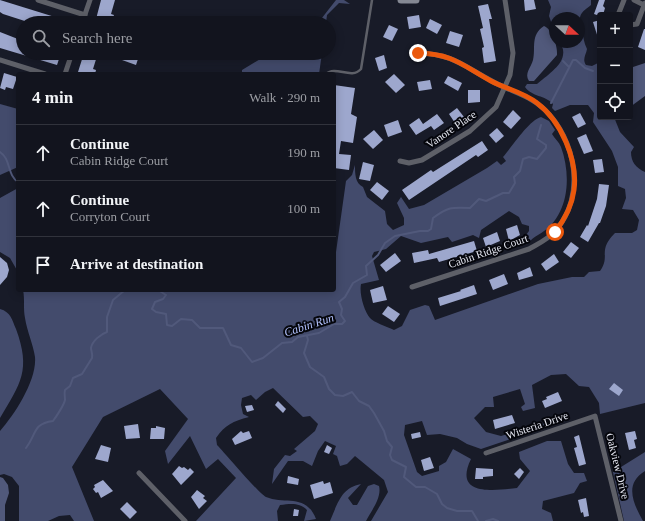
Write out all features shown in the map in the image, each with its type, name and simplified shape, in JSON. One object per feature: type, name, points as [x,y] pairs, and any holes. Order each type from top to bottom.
[{"type":"street","points":[[38,0],[85,15],[90,0]]},
{"type":"street","points":[[400,0],[416,0]]},
{"type":"street","name":"Vanore Place","points":[[400,161],[409,163],[422,160],[470,131],[496,107],[505,87],[514,53],[505,0]]},
{"type":"street","points":[[619,12],[624,0]]},
{"type":"street","points":[[633,25],[637,24],[645,4],[634,0]]},
{"type":"street","name":"Cabin Ridge Court","points":[[412,287],[529,249],[546,239],[564,220],[571,204],[574,189],[574,169],[563,137],[555,123],[541,106],[527,96],[493,82],[453,58],[436,53],[418,53]]},
{"type":"street","points":[[0,60],[39,72]]},
{"type":"street","points":[[67,72],[70,60]]},
{"type":"street","name":"Wisteria Drive","points":[[486,453],[595,416]]},
{"type":"street","name":"Oakview Drive","points":[[595,416],[621,521]]},
{"type":"street","points":[[139,473],[185,521]]},
{"type":"lane","points":[[330,72],[353,73],[361,69],[372,0]]},
{"type":"shaded area","points":[[336,0],[344,0],[350,4],[339,3],[327,16],[323,16]]},
{"type":"shaded area","points":[[548,0],[591,0],[591,5],[583,12],[550,12],[551,7]]},
{"type":"shaded area","points":[[544,26],[549,30],[549,48],[557,48],[557,55],[534,81],[529,81],[527,75],[533,60],[534,42],[537,33]]},
{"type":"shaded area","points":[[585,43],[587,49],[584,59],[586,65],[592,66],[597,64],[597,120],[615,120],[620,132],[634,147],[631,152],[633,162],[639,169],[645,172],[645,403],[600,414],[599,403],[589,387],[579,386],[566,374],[551,375],[532,385],[535,408],[523,411],[521,407],[525,404],[520,389],[493,397],[494,407],[485,407],[474,418],[486,432],[501,436],[548,422],[550,426],[481,449],[467,444],[457,438],[440,434],[427,435],[422,421],[405,425],[404,435],[417,472],[422,476],[439,471],[439,466],[446,462],[453,449],[471,459],[467,471],[467,480],[471,485],[487,490],[517,488],[530,471],[520,459],[519,452],[547,441],[561,441],[568,464],[574,473],[584,473],[587,481],[580,483],[574,493],[543,501],[542,509],[551,513],[553,521],[371,521],[388,492],[384,480],[355,456],[347,464],[340,466],[337,456],[333,454],[336,446],[325,441],[318,451],[312,466],[303,461],[288,461],[272,484],[274,469],[285,455],[290,456],[297,451],[294,449],[315,431],[318,424],[310,416],[303,417],[273,388],[265,392],[256,400],[251,395],[242,398],[241,405],[243,414],[249,417],[238,420],[226,427],[216,438],[217,445],[266,497],[301,503],[312,511],[316,519],[304,521],[307,510],[304,507],[291,504],[280,505],[277,511],[278,521],[196,521],[236,478],[218,459],[206,469],[190,436],[168,464],[165,451],[188,419],[160,389],[103,417],[72,467],[94,521],[74,521],[70,515],[59,516],[48,521],[19,521],[19,486],[12,477],[4,474],[0,475],[0,431],[12,416],[24,396],[29,386],[35,366],[34,352],[24,315],[23,292],[336,292],[336,252],[346,181],[352,175],[355,165],[355,175],[358,183],[363,187],[367,197],[385,211],[387,224],[393,230],[404,225],[404,218],[397,203],[401,197],[409,209],[424,205],[497,161],[501,165],[506,161],[503,157],[521,134],[531,123],[541,117],[549,121],[555,130],[552,134],[561,147],[567,184],[562,208],[548,228],[529,241],[523,243],[522,236],[526,235],[529,231],[529,226],[522,224],[519,217],[509,211],[481,230],[479,238],[473,235],[452,242],[448,237],[421,243],[401,236],[386,249],[374,252],[372,256],[379,280],[361,284],[361,297],[364,307],[372,320],[394,330],[402,326],[410,310],[425,305],[429,306],[435,320],[538,284],[572,277],[584,277],[589,272],[600,271],[603,266],[605,249],[610,239],[615,233],[632,233],[637,230],[639,220],[633,210],[622,209],[626,198],[625,189],[618,186],[618,167],[612,151],[593,122],[594,113],[588,105],[570,105],[555,111],[552,108],[553,104],[550,101],[531,93],[525,87],[527,84],[537,84],[553,71],[560,63],[563,48],[585,48]]},
{"type":"shaded area","points":[[259,60],[321,60],[319,72],[242,72],[242,70]]},
{"type":"shaded area","points":[[645,63],[645,96],[633,105],[633,84],[633,67]]},
{"type":"shaded area","points":[[0,104],[16,108],[16,168],[0,175]]},
{"type":"shaded area","points":[[16,189],[16,268],[10,258],[0,252],[0,198]]},
{"type":"shaded area","points":[[0,309],[9,314],[16,329],[23,355],[23,366],[22,376],[0,418]]},
{"type":"shaded area","points":[[645,452],[645,471],[638,476],[634,482],[632,494],[636,507],[643,521],[624,521],[613,472]]},
{"type":"shaded area","points":[[0,477],[3,478],[8,485],[9,493],[5,505],[5,521],[0,521]]},
{"type":"shaded area","points":[[361,484],[348,498],[353,505],[357,505],[368,486],[374,484],[379,486],[380,491],[378,500],[366,521],[330,521],[341,497],[349,489]]},
{"type":"building","points":[[0,0],[52,16],[16,16],[16,18],[0,12]]},
{"type":"building","points":[[101,0],[115,0],[111,14],[114,16],[97,16]]},
{"type":"building","points":[[524,0],[534,0],[536,9],[525,11]]},
{"type":"building","points":[[599,0],[605,0],[603,6],[605,8],[604,12],[597,12],[597,15],[594,14]]},
{"type":"building","points":[[488,4],[492,19],[489,19],[496,61],[484,63],[482,48],[484,47],[480,29],[483,28],[478,6]]},
{"type":"building","points":[[419,15],[421,27],[409,29],[407,17]]},
{"type":"building","points":[[430,19],[442,25],[437,34],[426,28]]},
{"type":"building","points":[[597,21],[597,35],[593,22]]},
{"type":"building","points":[[389,25],[398,29],[392,41],[383,37]]},
{"type":"building","points":[[645,29],[645,50],[638,47]]},
{"type":"building","points":[[450,31],[463,35],[459,47],[446,43]]},
{"type":"building","points":[[0,32],[16,38],[16,53],[0,48]]},
{"type":"building","points":[[384,55],[387,68],[379,71],[375,58]]},
{"type":"building","points":[[40,60],[59,60],[57,65]]},
{"type":"building","points":[[82,60],[96,60],[93,69],[96,70],[96,72],[78,72]]},
{"type":"building","points":[[122,60],[138,60],[136,65]]},
{"type":"building","points":[[4,73],[16,77],[13,89],[6,87],[5,90],[0,88]]},
{"type":"building","points":[[394,74],[405,85],[396,93],[385,82]]},
{"type":"building","points":[[448,76],[462,83],[458,91],[444,83]]},
{"type":"building","points":[[430,80],[432,89],[419,91],[417,82]]},
{"type":"building","points":[[336,85],[355,88],[351,114],[357,117],[353,143],[341,141],[339,154],[351,155],[349,170],[336,168]]},
{"type":"building","points":[[468,90],[480,90],[480,102],[468,103]]},
{"type":"building","points":[[457,108],[464,117],[455,123],[449,114]]},
{"type":"building","points":[[513,110],[521,118],[511,129],[503,122]]},
{"type":"building","points":[[580,113],[586,124],[578,128],[572,117]]},
{"type":"building","points":[[437,114],[444,123],[434,130],[431,126],[416,135],[409,125],[419,118],[423,124]]},
{"type":"building","points":[[398,120],[402,132],[388,137],[384,125]]},
{"type":"building","points":[[497,128],[504,136],[496,143],[489,135]]},
{"type":"building","points":[[374,130],[383,140],[373,149],[363,139]]},
{"type":"building","points":[[586,134],[593,151],[584,154],[577,138]]},
{"type":"building","points":[[482,141],[488,150],[478,157],[476,155],[409,200],[402,190],[431,170],[433,172]]},
{"type":"building","points":[[602,159],[604,172],[595,173],[593,160]]},
{"type":"building","points":[[363,162],[374,165],[370,181],[359,179]]},
{"type":"building","points":[[377,182],[389,191],[382,200],[370,190]]},
{"type":"building","points":[[599,184],[609,185],[606,206],[600,223],[588,242],[580,237],[587,225],[588,226],[597,199]]},
{"type":"building","points":[[517,225],[520,235],[509,241],[506,229]]},
{"type":"building","points":[[497,232],[500,241],[486,247],[483,238]]},
{"type":"building","points":[[474,241],[477,251],[439,262],[437,258],[414,263],[412,253],[428,250],[429,254]]},
{"type":"building","points":[[571,242],[579,248],[571,258],[563,252]]},
{"type":"building","points":[[395,253],[401,261],[386,272],[380,265]]},
{"type":"building","points":[[554,254],[559,262],[546,271],[541,264]]},
{"type":"building","points":[[0,257],[7,263],[9,270],[7,277],[0,285]]},
{"type":"building","points":[[530,267],[533,276],[519,280],[517,273]]},
{"type":"building","points":[[504,274],[508,284],[493,290],[489,280]]},
{"type":"building","points":[[474,285],[477,294],[440,306],[438,298],[461,291],[460,290]]},
{"type":"building","points":[[383,286],[387,300],[373,303],[370,290]]},
{"type":"building","points":[[388,306],[400,314],[394,322],[382,314]]},
{"type":"building","points":[[614,383],[623,390],[619,396],[609,389]]},
{"type":"building","points":[[558,392],[562,401],[545,408],[542,401],[547,399],[546,397]]},
{"type":"building","points":[[278,401],[286,409],[283,413],[275,405]]},
{"type":"building","points":[[252,405],[254,410],[247,412],[245,406]]},
{"type":"building","points":[[512,415],[515,423],[495,429],[493,420]]},
{"type":"building","points":[[138,424],[140,438],[126,439],[124,426]]},
{"type":"building","points":[[156,426],[165,428],[164,439],[150,439],[151,428],[156,428]]},
{"type":"building","points":[[241,431],[243,433],[249,431],[252,438],[235,445],[232,439]]},
{"type":"building","points":[[635,431],[637,439],[634,440],[636,448],[629,450],[625,433]]},
{"type":"building","points":[[420,432],[421,437],[412,439],[411,434]]},
{"type":"building","points":[[579,435],[586,464],[579,466],[574,448],[577,447],[574,437]]},
{"type":"building","points":[[101,445],[111,448],[108,462],[95,459]]},
{"type":"building","points":[[327,445],[332,448],[329,454],[324,452]]},
{"type":"building","points":[[430,457],[434,468],[424,471],[421,460]]},
{"type":"building","points":[[179,466],[188,470],[190,468],[194,472],[181,485],[172,474]]},
{"type":"building","points":[[476,468],[493,469],[493,476],[483,477],[483,479],[475,479]]},
{"type":"building","points":[[520,468],[524,472],[519,479],[514,474]]},
{"type":"building","points":[[288,476],[299,479],[298,485],[287,483]]},
{"type":"building","points":[[103,480],[113,491],[101,498],[98,492],[96,493],[93,489],[95,487],[94,485]]},
{"type":"building","points":[[323,481],[324,484],[330,482],[333,493],[314,499],[310,485]]},
{"type":"building","points":[[197,490],[205,496],[203,498],[207,501],[199,509],[191,497]]},
{"type":"building","points":[[586,498],[589,516],[584,517],[583,512],[581,513],[578,500]]},
{"type":"building","points":[[127,502],[137,512],[130,519],[120,509]]},
{"type":"building","points":[[294,509],[299,510],[298,516],[293,516]]},
{"type":"waterway","name":"Cabin Run","points":[[551,103],[573,60],[576,60],[585,68],[593,71]]},
{"type":"waterway","points":[[563,61],[569,67]]},
{"type":"waterway","name":"Cabin Run","points":[[161,292],[166,295],[163,299],[155,302],[152,309],[156,312],[166,314],[167,325],[172,326],[181,319],[192,320],[200,328],[223,328],[231,345],[241,348],[252,362],[263,358],[282,343],[292,342],[298,337],[319,333],[334,324],[342,324],[345,321],[341,315],[342,309],[339,302],[345,297],[353,283],[367,275],[366,266],[378,255],[385,243],[395,236],[428,231],[431,229],[433,218],[446,210],[454,208],[470,208],[479,199],[486,201],[503,193],[509,193],[515,183],[514,177],[520,171],[523,159],[529,157],[537,159],[546,148],[546,145],[537,139],[541,125]]},
{"type":"waterway","name":"Cabin Run","points":[[0,152],[6,159],[12,175],[16,180]]},
{"type":"waterway","points":[[26,448],[38,427],[46,422],[53,421],[58,414],[65,400],[65,390],[70,386],[73,378],[82,374],[92,358],[91,348],[93,343],[107,332],[107,317],[113,300],[123,292]]},
{"type":"waterway","points":[[307,336],[308,340],[304,353],[310,367],[324,377],[329,389],[335,395],[343,396],[352,392],[359,401],[369,406],[384,431],[387,441],[392,447],[390,455],[392,460],[406,467],[404,477],[416,487],[425,487],[437,494],[442,504],[447,508],[457,511],[472,511],[478,521]]},
{"type":"waterway","points":[[486,521],[493,519],[498,521]]},
{"type":"route","points":[[418,53],[436,53],[453,58],[493,82],[527,96],[537,103],[555,123],[563,137],[570,155],[574,169],[574,189],[571,204],[564,220],[555,232]]}]
